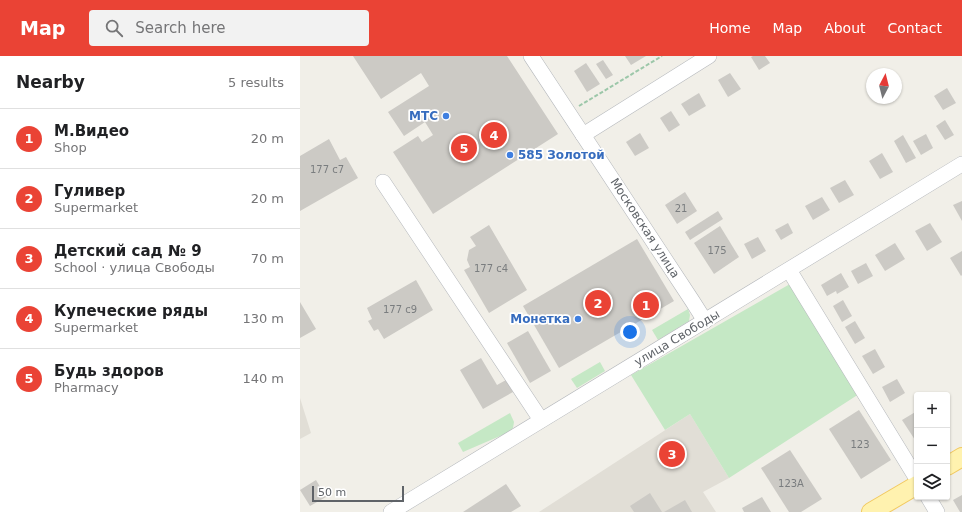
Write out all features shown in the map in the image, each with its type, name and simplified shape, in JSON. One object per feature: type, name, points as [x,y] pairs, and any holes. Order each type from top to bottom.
[{"type":"main road","points":[[950,464],[962,457]]},
{"type":"main road","points":[[871,512],[914,486]]},
{"type":"street","name":"Московская улица","points":[[532,56],[704,321]]},
{"type":"street","points":[[583,135],[709,56]]},
{"type":"street","name":"улица Свободы","points":[[401,509],[541,420],[962,164]]},
{"type":"street","points":[[383,182],[541,420]]},
{"type":"street","points":[[789,270],[914,474]]},
{"type":"street","points":[[930,500],[937,512]]},
{"type":"path","points":[[568,113],[662,56]]},
{"type":"shaded area","points":[[300,398],[311,433],[300,439]]},
{"type":"shaded area","points":[[690,414],[729,478],[703,492],[716,512],[539,512]]},
{"type":"green space","points":[[790,284],[859,394],[729,478],[690,414],[665,430],[631,375]]},
{"type":"green space","points":[[688,309],[690,315],[689,321],[658,340],[652,330]]},
{"type":"green space","points":[[600,362],[605,371],[577,388],[571,379]]},
{"type":"green space","points":[[510,413],[514,422],[513,428],[507,433],[463,452],[458,443]]},
{"type":"building","points":[[353,56],[507,56],[558,134],[433,214],[393,152],[418,136],[422,142],[433,135],[425,122],[404,136],[388,112],[429,86],[421,73],[381,99]]},
{"type":"building","points":[[625,56],[646,56],[631,65]]},
{"type":"building","points":[[765,56],[770,63],[759,70],[751,57]]},
{"type":"building","points":[[603,60],[613,75],[606,79],[596,64]]},
{"type":"building","points":[[586,63],[600,84],[587,92],[574,71]]},
{"type":"building","points":[[730,73],[741,89],[728,97],[718,80]]},
{"type":"building","points":[[947,88],[956,103],[943,110],[934,96]]},
{"type":"building","points":[[699,93],[706,106],[689,116],[681,104]]},
{"type":"building","points":[[671,111],[680,125],[669,132],[660,118]]},
{"type":"building","points":[[945,120],[954,135],[945,140],[936,126]]},
{"type":"building","points":[[640,133],[649,148],[635,156],[626,142]]},
{"type":"building","points":[[926,134],[933,148],[921,155],[913,141]]},
{"type":"building","points":[[903,135],[916,158],[906,163],[894,141]]},
{"type":"building","points":[[329,139],[340,160],[346,157],[358,178],[300,211],[300,156]]},
{"type":"building","points":[[882,153],[893,172],[880,179],[869,161]]},
{"type":"building","points":[[845,180],[854,195],[839,203],[830,188]]},
{"type":"building","points":[[685,192],[697,211],[677,224],[665,205]]},
{"type":"building","points":[[822,197],[830,210],[813,220],[805,206]]},
{"type":"building","points":[[962,201],[962,221],[953,205]]},
{"type":"building","points":[[718,211],[723,219],[690,240],[685,232]]},
{"type":"building","points":[[788,223],[793,233],[781,240],[775,230]]},
{"type":"building","points":[[930,223],[942,242],[927,251],[915,231]]},
{"type":"building","points":[[489,225],[527,290],[489,313],[464,270],[470,267],[467,260],[469,250],[476,246],[470,237]]},
{"type":"building","points":[[720,226],[739,257],[714,274],[694,243]]},
{"type":"building","points":[[758,237],[766,251],[752,259],[744,244]]},
{"type":"building","points":[[637,239],[674,301],[559,368],[523,306]]},
{"type":"building","points":[[895,243],[905,259],[885,271],[875,255]]},
{"type":"building","points":[[962,251],[962,275],[961,276],[950,258]]},
{"type":"building","points":[[866,263],[873,276],[858,284],[851,271]]},
{"type":"building","points":[[841,273],[849,287],[837,294],[836,291],[827,296],[821,285]]},
{"type":"building","points":[[416,280],[433,310],[384,339],[378,329],[374,331],[368,321],[372,319],[367,308]]},
{"type":"building","points":[[843,300],[852,316],[842,322],[833,306]]},
{"type":"building","points":[[300,302],[316,329],[300,338]]},
{"type":"building","points":[[855,321],[865,338],[855,344],[845,327]]},
{"type":"building","points":[[528,331],[551,371],[530,383],[507,343]]},
{"type":"building","points":[[875,349],[885,367],[873,374],[862,356]]},
{"type":"building","points":[[481,358],[497,385],[506,380],[513,392],[483,409],[460,370]]},
{"type":"building","points":[[897,379],[905,393],[890,402],[882,387]]},
{"type":"building","points":[[859,410],[891,460],[861,479],[829,429]]},
{"type":"building","points":[[914,413],[914,438],[902,420]]},
{"type":"building","points":[[790,450],[822,499],[801,512],[789,512],[761,468]]},
{"type":"building","points":[[316,480],[326,497],[310,506],[300,490]]},
{"type":"building","points":[[506,484],[521,506],[511,512],[463,512]]},
{"type":"building","points":[[650,493],[662,512],[634,512],[630,506]]},
{"type":"building","points":[[962,495],[962,512],[960,512],[953,500]]},
{"type":"building","points":[[762,497],[771,512],[744,512],[742,508]]},
{"type":"building","points":[[685,500],[692,512],[664,512]]},
{"type":"place","name":"МТС","points":[[446,116]]},
{"type":"place","name":"Купеческие ряды","points":[[494,135]]},
{"type":"place","name":"Будь здоров","points":[[464,148]]},
{"type":"place","name":"585 Золотой","points":[[510,155]]},
{"type":"place","name":"Гуливер","points":[[598,303]]},
{"type":"place","name":"М.Видео","points":[[646,305]]},
{"type":"place","name":"Монетка","points":[[578,319]]},
{"type":"place","name":"Детский сад № 9","points":[[672,454]]}]
